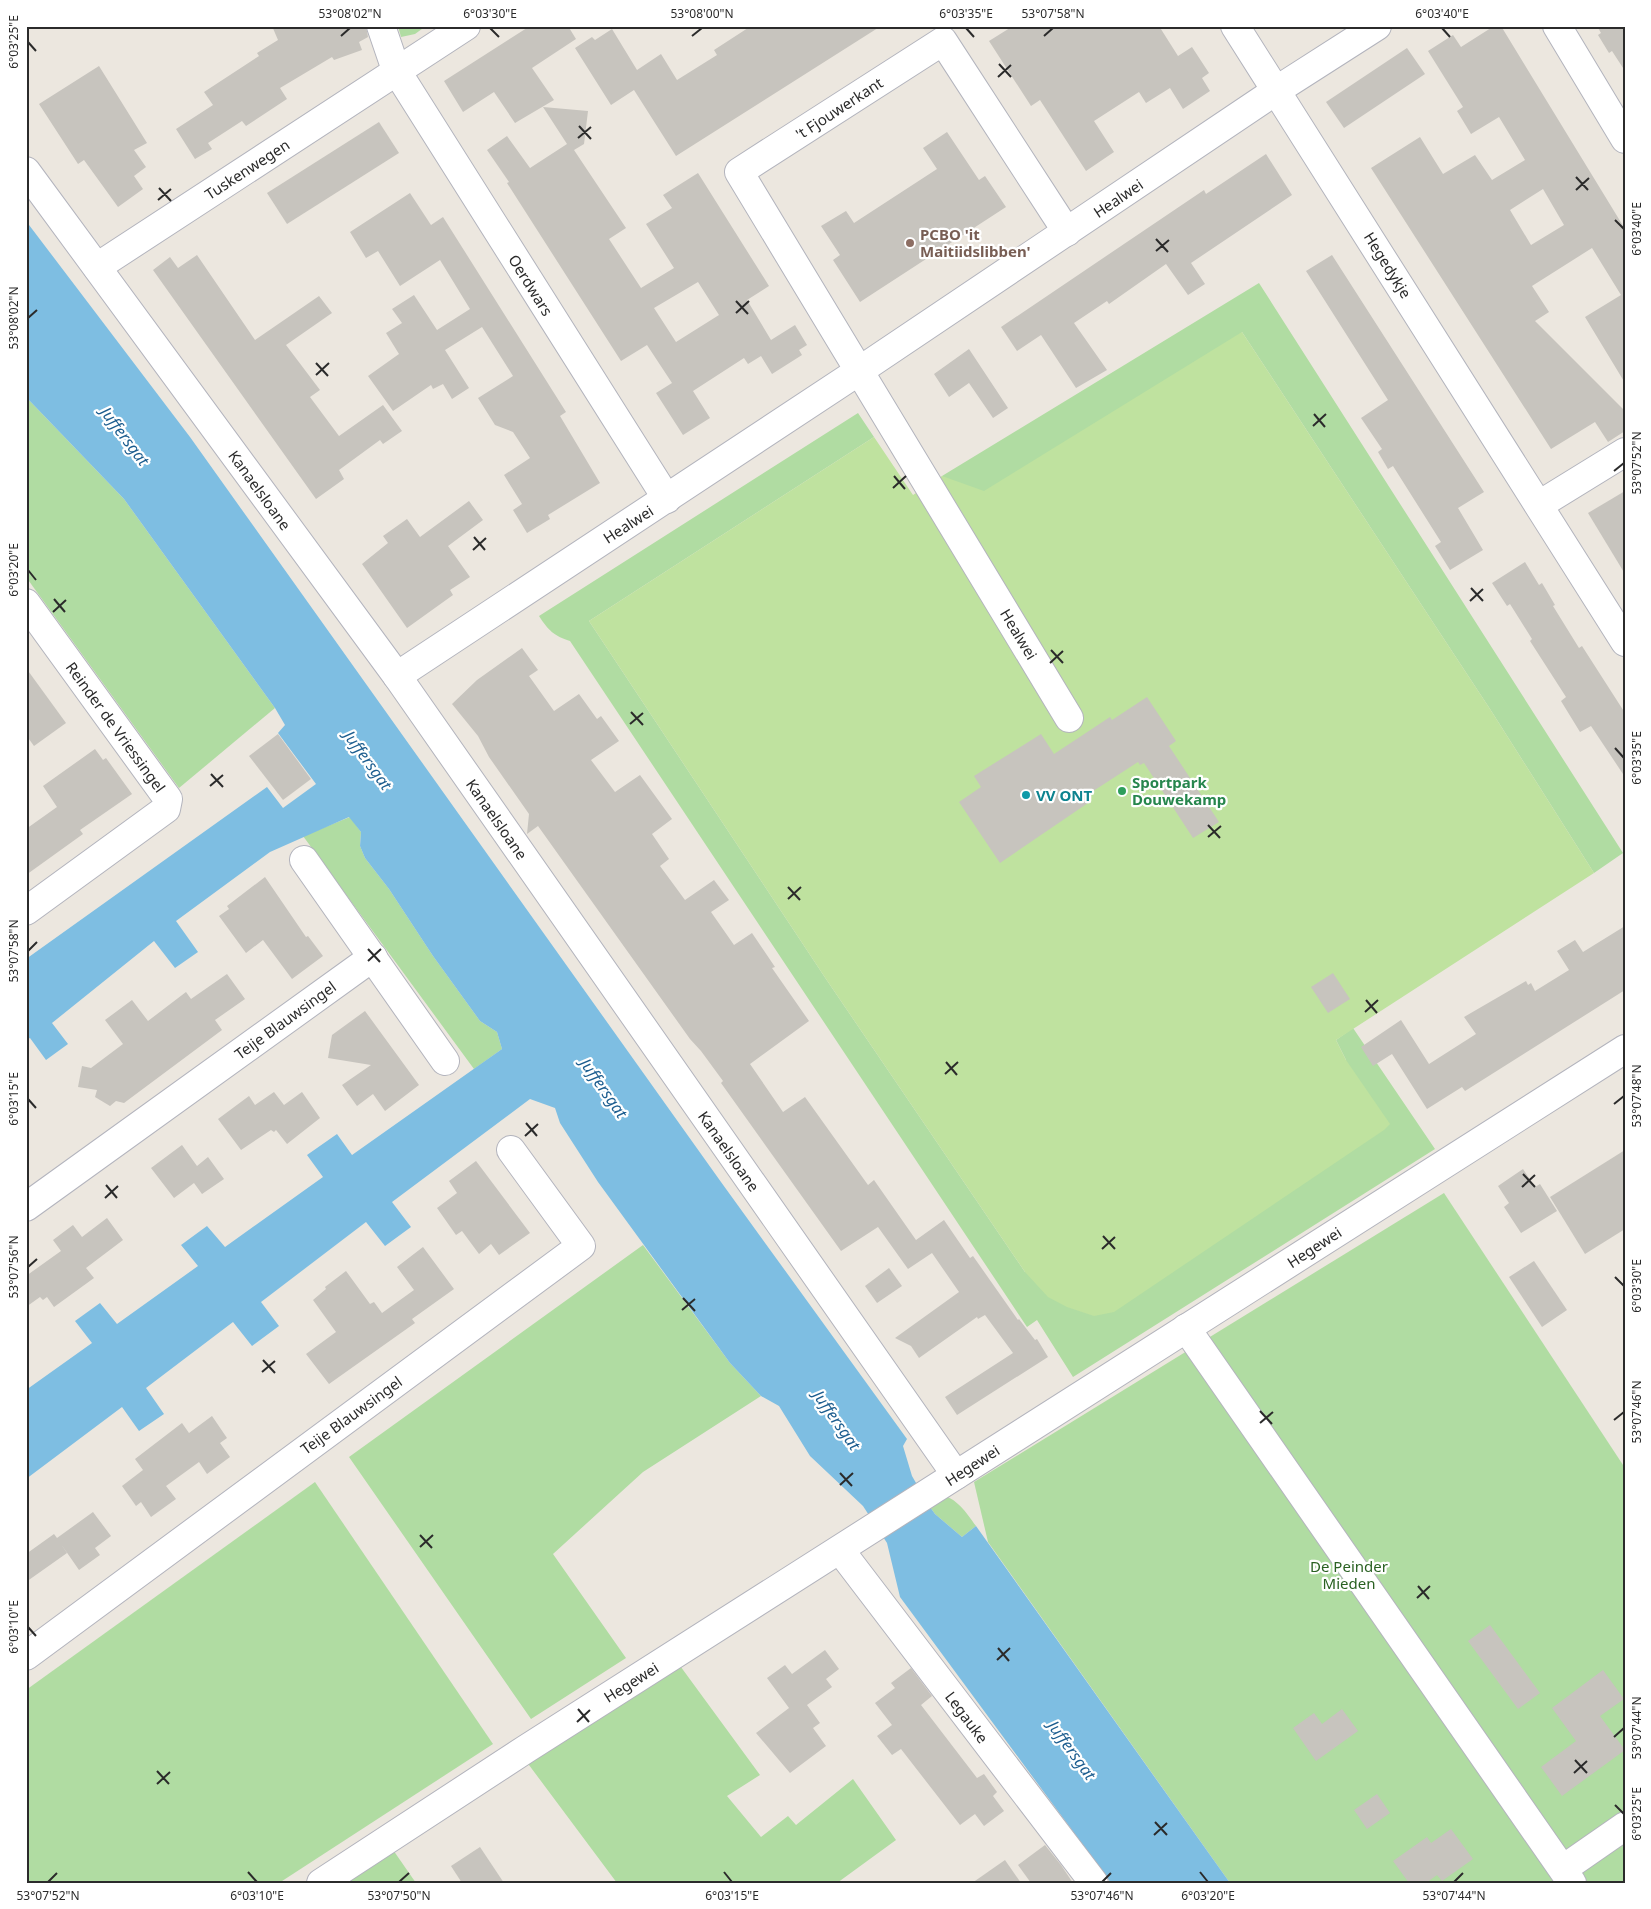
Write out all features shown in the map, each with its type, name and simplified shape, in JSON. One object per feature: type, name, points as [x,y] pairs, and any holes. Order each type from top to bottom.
[{"type":"street","points":[[381,26],[396,70]]},
{"type":"street","name":"Tuskenwegen","points":[[97,267],[466,26]]},
{"type":"street","name":"Hegedykje","points":[[1235,26],[1625,642]]},
{"type":"street","name":"Healwei","points":[[396,676],[667,499],[1277,90],[1378,26]]},
{"type":"street","points":[[1557,26],[1625,139]]},
{"type":"street","name":"'t Fjouwerkant","points":[[859,371],[739,172],[943,41],[1067,232]]},
{"type":"street","name":"Oerdwars","points":[[396,70],[667,499]]},
{"type":"street","name":"Kanaelsloane","points":[[26,171],[396,676],[949,1480]]},
{"type":"street","name":"Healwei","points":[[859,371],[1069,718]]},
{"type":"street","points":[[1539,505],[1625,452]]},
{"type":"street","name":"Reinder de Vriessingel","points":[[26,603],[168,799],[166,809],[26,911]]},
{"type":"street","points":[[304,860],[444,1061]]},
{"type":"street","name":"Teije Blauwsingel","points":[[26,1207],[373,957]]},
{"type":"street","name":"Hegewei","points":[[321,1883],[526,1749],[1625,1049]]},
{"type":"street","name":"Teije Blauwsingel","points":[[26,1656],[581,1246],[511,1150]]},
{"type":"street","points":[[1186,1328],[1567,1876],[1625,1826]]},
{"type":"street","name":"Legauke","points":[[840,1550],[1094,1883]]},
{"type":"green space","points":[[398,26],[426,26],[415,34],[401,37]]},
{"type":"green space","points":[[1259,283],[1623,853],[1594,873],[1490,709],[1242,332],[1107,682],[942,476]]},
{"type":"green space","name":"Sportpark Douwekamp","points":[[1242,332],[1490,709],[1594,873],[1336,1040],[1346,1060],[1390,1124],[1384,1130],[1114,1312],[1094,1316],[1067,1307],[1048,1297],[1025,1272],[826,979],[589,621],[874,437],[913,495],[942,476],[984,491]]},
{"type":"green space","points":[[26,397],[124,499],[275,708],[179,788],[26,577]]},
{"type":"green space","points":[[858,413],[874,437],[589,621],[826,979],[1025,1272],[1346,1060],[1336,1040],[1353,1028],[1435,1149],[1073,1377],[1037,1320],[1027,1327],[570,641],[552,632],[539,616]]},
{"type":"green space","points":[[350,817],[361,832],[360,846],[365,858],[389,889],[433,956],[480,1021],[497,1032],[502,1049],[474,1069],[303,836]]},
{"type":"green space","name":"De Peinder Mieden","points":[[1444,1193],[1625,1468],[1625,1883],[1230,1883],[988,1542],[974,1482]]},
{"type":"green space","points":[[643,1245],[730,1363],[761,1396],[643,1472],[553,1554],[626,1658],[531,1719],[349,1457]]},
{"type":"green space","points":[[315,1482],[493,1744],[279,1883],[26,1883],[26,1690]]},
{"type":"green space","points":[[939,1494],[956,1502],[976,1526],[962,1537],[935,1514],[930,1507]]},
{"type":"green space","points":[[678,1663],[760,1775],[727,1796],[761,1837],[788,1816],[796,1825],[853,1779],[896,1840],[837,1883],[617,1883],[526,1761]]},
{"type":"green space","points":[[391,1847],[416,1883],[335,1883]]},
{"type":"water","name":"Juffersgat","points":[[26,221],[190,437],[721,1182],[907,1439],[903,1446],[912,1476],[935,1514],[962,1537],[976,1526],[1230,1883],[1111,1883],[900,1597],[887,1543],[863,1506],[810,1456],[779,1406],[761,1396],[730,1363],[598,1182],[560,1123],[555,1108],[530,1099],[392,1202],[411,1227],[385,1246],[366,1222],[261,1302],[279,1326],[252,1346],[233,1322],[146,1388],[164,1414],[139,1431],[122,1407],[26,1479],[26,1390],[92,1343],[75,1321],[100,1303],[117,1324],[198,1266],[181,1245],[207,1226],[225,1247],[323,1177],[307,1155],[337,1134],[352,1155],[502,1049],[497,1032],[480,1021],[433,956],[389,889],[365,858],[360,846],[361,832],[349,817],[270,852],[176,921],[198,952],[175,968],[154,941],[52,1023],[68,1044],[46,1060],[30,1038],[26,1040],[26,959],[267,787],[283,808],[316,784],[278,733],[285,725],[275,708],[124,499],[26,397]]},
{"type":"building","points":[[272,26],[366,26],[368,37],[359,42],[362,50],[334,60],[332,57],[280,88],[287,99],[246,126],[242,121],[208,143],[212,149],[195,159],[176,129],[213,105],[204,92],[259,56],[257,53],[278,40]]},
{"type":"building","points":[[530,26],[568,26],[576,39],[532,68],[554,100],[515,123],[494,92],[463,112],[444,81]]},
{"type":"building","points":[[751,26],[881,26],[676,156],[634,90],[611,105],[575,48],[592,37],[595,40],[612,29],[637,70],[661,54],[677,80],[717,55],[714,50]]},
{"type":"building","points":[[1013,26],[1159,26],[1178,56],[1192,47],[1209,73],[1202,78],[1210,91],[1183,109],[1170,88],[1146,103],[1139,92],[1094,121],[1114,152],[1086,171],[1040,100],[1031,106],[989,41]]},
{"type":"building","points":[[1494,26],[1501,26],[1625,229],[1625,383],[1585,317],[1621,295],[1592,248],[1532,286],[1549,312],[1535,321],[1625,411],[1625,431],[1608,442],[1595,422],[1551,449],[1371,168],[1420,137],[1443,174],[1475,155],[1492,180],[1525,160],[1499,117],[1471,134],[1457,111],[1463,107],[1428,51],[1453,35],[1461,47]],"holes":[[[1543,189],[1564,225],[1531,245],[1510,210]]]},
{"type":"building","points":[[1597,26],[1625,26],[1625,71],[1612,51],[1609,53],[1598,35],[1601,33]]},
{"type":"building","points":[[1407,48],[1425,74],[1344,128],[1326,102]]},
{"type":"building","points":[[99,66],[147,143],[134,150],[146,167],[134,176],[143,189],[118,207],[84,160],[78,164],[39,104]]},
{"type":"building","points":[[543,107],[588,111],[584,144],[574,150],[626,228],[609,239],[641,288],[674,268],[646,224],[672,208],[663,195],[698,173],[769,286],[747,300],[771,340],[795,325],[807,345],[799,350],[802,355],[772,374],[761,356],[748,364],[744,358],[693,391],[710,418],[683,435],[656,393],[672,383],[647,345],[621,361],[487,150],[507,136],[530,168],[567,144]],"holes":[[[698,282],[719,315],[676,342],[654,308]]]},
{"type":"building","points":[[379,122],[399,153],[287,224],[267,193]]},
{"type":"building","points":[[947,132],[979,180],[985,176],[1006,207],[860,302],[833,260],[840,255],[821,226],[846,211],[854,223],[937,169],[923,148]]},
{"type":"building","points":[[1266,154],[1292,195],[1191,263],[1205,284],[1188,295],[1166,264],[1109,304],[1107,301],[1074,323],[1107,370],[1076,388],[1041,335],[1017,351],[1001,327],[1204,190],[1206,194]]},
{"type":"building","points":[[410,193],[431,225],[443,217],[566,412],[560,416],[600,483],[548,515],[550,519],[527,533],[513,510],[522,504],[504,475],[530,458],[513,432],[495,425],[478,398],[513,376],[482,327],[445,350],[469,388],[452,399],[443,384],[433,389],[431,385],[393,411],[368,376],[399,354],[386,333],[402,323],[392,309],[414,295],[437,330],[470,309],[440,260],[400,286],[378,251],[366,258],[350,232]]},
{"type":"building","points":[[197,255],[255,340],[319,296],[332,313],[286,345],[320,390],[310,397],[339,436],[383,405],[402,431],[383,444],[380,440],[339,470],[344,479],[316,499],[153,270],[170,257],[178,268]]},
{"type":"building","points":[[1332,255],[1484,492],[1458,508],[1483,550],[1450,570],[1435,546],[1441,542],[1393,466],[1388,469],[1378,452],[1382,449],[1361,418],[1388,400],[1306,271]]},
{"type":"building","points":[[969,349],[1008,408],[993,418],[969,383],[949,397],[934,374]]},
{"type":"building","points":[[1625,491],[1625,574],[1588,513]]},
{"type":"building","points":[[469,501],[483,520],[448,546],[470,577],[450,590],[453,595],[407,628],[362,564],[388,543],[383,536],[407,519],[420,537]]},
{"type":"building","points":[[1525,562],[1539,585],[1542,583],[1555,605],[1553,606],[1579,648],[1582,646],[1625,713],[1625,777],[1591,726],[1580,732],[1561,701],[1566,697],[1530,641],[1532,639],[1510,604],[1507,606],[1492,583]]},
{"type":"building","points":[[522,648],[538,670],[529,676],[554,711],[579,694],[597,719],[601,716],[619,741],[591,760],[615,792],[640,775],[672,819],[652,834],[669,859],[660,866],[685,900],[714,880],[729,900],[711,912],[734,945],[752,933],[775,967],[772,968],[809,1021],[750,1064],[783,1112],[805,1097],[868,1185],[874,1180],[916,1240],[944,1220],[970,1258],[973,1256],[1018,1320],[1035,1340],[1037,1339],[1048,1357],[957,1415],[945,1397],[1013,1353],[985,1315],[978,1319],[977,1317],[919,1358],[911,1346],[895,1338],[959,1292],[932,1253],[908,1269],[878,1227],[841,1251],[721,1083],[723,1081],[690,1039],[538,826],[527,834],[529,814],[489,757],[478,736],[452,704],[477,680]]},
{"type":"building","points":[[26,668],[66,723],[34,746],[26,735]]},
{"type":"building","points":[[1147,697],[1176,741],[1169,746],[1219,822],[1193,838],[1144,763],[1140,765],[1138,762],[1084,797],[1088,803],[1000,863],[959,802],[981,787],[974,776],[1041,734],[1054,754],[1110,717],[1112,720]]},
{"type":"building","points":[[278,734],[311,779],[283,800],[249,756]]},
{"type":"building","points":[[95,749],[103,760],[106,758],[132,794],[80,830],[83,834],[26,875],[26,829],[57,807],[43,786]]},
{"type":"building","points":[[265,877],[306,937],[308,936],[323,956],[292,979],[263,940],[246,953],[219,916],[229,909],[227,906]]},
{"type":"building","points":[[1625,926],[1625,990],[1465,1091],[1462,1087],[1427,1109],[1392,1054],[1373,1066],[1361,1047],[1401,1020],[1429,1064],[1476,1034],[1464,1017],[1526,981],[1528,985],[1531,983],[1535,991],[1569,970],[1557,951],[1575,940],[1583,952]]},
{"type":"building","points":[[1333,973],[1350,999],[1328,1013],[1311,987]]},
{"type":"building","points":[[227,974],[245,999],[215,1020],[222,1030],[124,1103],[116,1101],[110,1106],[95,1097],[97,1090],[78,1087],[82,1066],[91,1068],[123,1044],[105,1020],[132,1000],[148,1021],[186,992],[191,999]]},
{"type":"building","points":[[365,1011],[419,1085],[385,1111],[373,1094],[357,1106],[342,1085],[371,1065],[328,1058],[332,1035]]},
{"type":"building","points":[[274,1092],[284,1105],[302,1092],[320,1118],[287,1144],[276,1130],[274,1132],[271,1130],[241,1150],[218,1119],[249,1096],[255,1105]]},
{"type":"building","points":[[182,1145],[197,1166],[208,1157],[224,1179],[202,1194],[194,1183],[174,1198],[151,1168]]},
{"type":"building","points":[[1625,1150],[1625,1229],[1585,1254],[1550,1197]]},
{"type":"building","points":[[476,1161],[530,1233],[499,1255],[491,1244],[479,1254],[462,1231],[456,1235],[437,1208],[457,1193],[449,1181]]},
{"type":"building","points":[[1523,1169],[1535,1187],[1540,1184],[1557,1211],[1521,1233],[1504,1207],[1509,1203],[1498,1186]]},
{"type":"building","points":[[107,1218],[123,1240],[86,1268],[94,1278],[54,1307],[47,1297],[43,1300],[40,1297],[26,1307],[26,1276],[61,1251],[53,1240],[73,1225],[82,1237]]},
{"type":"building","points":[[423,1247],[454,1289],[412,1319],[415,1323],[329,1384],[306,1354],[336,1332],[313,1300],[326,1289],[325,1287],[346,1271],[370,1304],[374,1302],[382,1313],[414,1290],[397,1267]]},
{"type":"building","points":[[1534,1261],[1567,1310],[1542,1327],[1509,1277]]},
{"type":"building","points":[[889,1268],[902,1286],[877,1303],[865,1286]]},
{"type":"building","points":[[212,1416],[227,1438],[220,1443],[230,1457],[207,1474],[199,1462],[166,1486],[176,1499],[151,1517],[141,1502],[136,1506],[122,1486],[143,1470],[135,1459],[182,1423],[189,1433]]},
{"type":"building","points":[[93,1512],[111,1536],[95,1548],[100,1555],[79,1570],[61,1544],[67,1553],[26,1582],[26,1554],[54,1534],[57,1538]]},
{"type":"building","points":[[1490,1625],[1540,1693],[1518,1709],[1468,1641]]},
{"type":"building","points":[[825,1650],[839,1669],[826,1679],[832,1687],[807,1705],[820,1723],[813,1728],[826,1746],[790,1773],[756,1733],[789,1708],[767,1678],[785,1665],[792,1674]]},
{"type":"building","points":[[911,1668],[932,1696],[921,1705],[977,1778],[984,1774],[997,1792],[993,1796],[1004,1811],[984,1826],[975,1814],[960,1825],[901,1749],[892,1755],[877,1736],[892,1725],[875,1703],[895,1688],[891,1683]]},
{"type":"building","points":[[1603,1670],[1624,1699],[1600,1716],[1625,1750],[1562,1796],[1541,1767],[1576,1741],[1552,1708]]},
{"type":"building","points":[[1342,1709],[1358,1731],[1316,1761],[1293,1728],[1314,1713],[1322,1724]]},
{"type":"building","points":[[1377,1794],[1390,1813],[1367,1829],[1354,1810]]},
{"type":"building","points":[[1451,1829],[1473,1859],[1442,1881],[1437,1875],[1426,1883],[1409,1883],[1393,1861],[1427,1837],[1431,1843]]},
{"type":"building","points":[[1045,1845],[1073,1883],[1031,1883],[1018,1865]]},
{"type":"building","points":[[480,1847],[504,1883],[462,1883],[451,1866]]},
{"type":"building","points":[[1005,1860],[1021,1883],[972,1883]]},
{"type":"place","name":"PCBO 'it Maitiidslibben'","points":[[910,243]]},
{"type":"place","name":"Sportpark Douwekamp","points":[[1122,791]]},
{"type":"place","name":"VV ONT","points":[[1026,795]]}]
